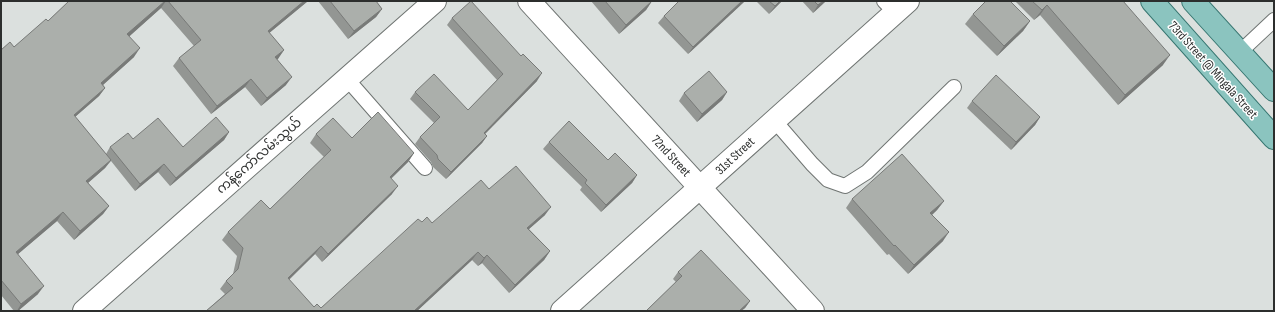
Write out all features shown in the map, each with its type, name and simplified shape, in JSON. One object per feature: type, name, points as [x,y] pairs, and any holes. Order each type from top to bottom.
[{"type":"main road","name":"73rd Street @ Mingala Street","points":[[1152,1],[1274,138]]},
{"type":"main road","points":[[1193,1],[1274,90]]},
{"type":"street","name":"ကန့်ကော်လမ်းသွယ်","points":[[84,311],[435,1]]},
{"type":"street","name":"72nd Street","points":[[529,1],[813,311]]},
{"type":"street","name":"31st Street","points":[[562,311],[700,188],[896,5]]},
{"type":"lane","points":[[1240,52],[1274,20]]},
{"type":"lane","points":[[347,79],[425,168]]},
{"type":"lane","points":[[774,120],[828,180],[845,186],[867,172],[954,86]]},
{"type":"building","points":[[69,1],[165,1],[127,34],[140,48],[101,83],[105,88],[74,115],[111,160],[86,181],[109,206],[80,231],[63,212],[16,252],[44,286],[21,304],[1,280],[1,50],[10,42],[14,47],[46,19],[48,21]]},
{"type":"building","points":[[168,1],[304,1],[268,31],[284,50],[275,57],[292,77],[267,98],[251,79],[217,106],[179,58],[201,40]]},
{"type":"building","points":[[330,1],[376,1],[382,9],[354,31]]},
{"type":"building","points":[[471,1],[521,56],[523,54],[542,73],[484,133],[487,136],[451,172],[420,137],[440,117],[415,92],[434,74],[468,110],[503,74],[452,18]]},
{"type":"building","points":[[605,1],[652,1],[626,25]]},
{"type":"building","points":[[679,1],[742,1],[693,47],[664,16]]},
{"type":"building","points":[[769,1],[780,1],[775,6]]},
{"type":"building","points":[[814,1],[823,1],[818,5]]},
{"type":"building","points":[[986,1],[1010,1],[1030,21],[1004,46],[973,14]]},
{"type":"building","points":[[1032,1],[1123,1],[1170,55],[1125,95],[1047,5],[1042,10]]},
{"type":"building","points":[[709,71],[727,92],[702,114],[684,93]]},
{"type":"building","points":[[996,75],[1040,117],[1016,142],[972,101]]},
{"type":"building","points":[[378,112],[414,153],[390,177],[398,186],[328,254],[321,246],[288,278],[314,307],[317,304],[321,308],[418,219],[422,222],[427,217],[432,223],[481,180],[489,189],[516,166],[551,207],[527,228],[550,251],[515,285],[487,255],[484,258],[478,252],[414,311],[206,311],[233,288],[226,281],[238,269],[243,248],[228,232],[261,200],[270,209],[331,150],[316,134],[333,118],[352,138]]},
{"type":"building","points":[[216,117],[229,132],[176,178],[164,164],[140,184],[110,147],[128,133],[133,139],[158,118],[183,147]]},
{"type":"building","points":[[569,121],[608,160],[615,153],[637,175],[606,205],[585,183],[587,180],[549,142]]},
{"type":"building","points":[[902,154],[944,201],[930,213],[949,232],[914,265],[895,245],[894,246],[852,199]]},
{"type":"building","points":[[701,250],[750,301],[739,311],[646,311],[682,276],[678,272]]}]
